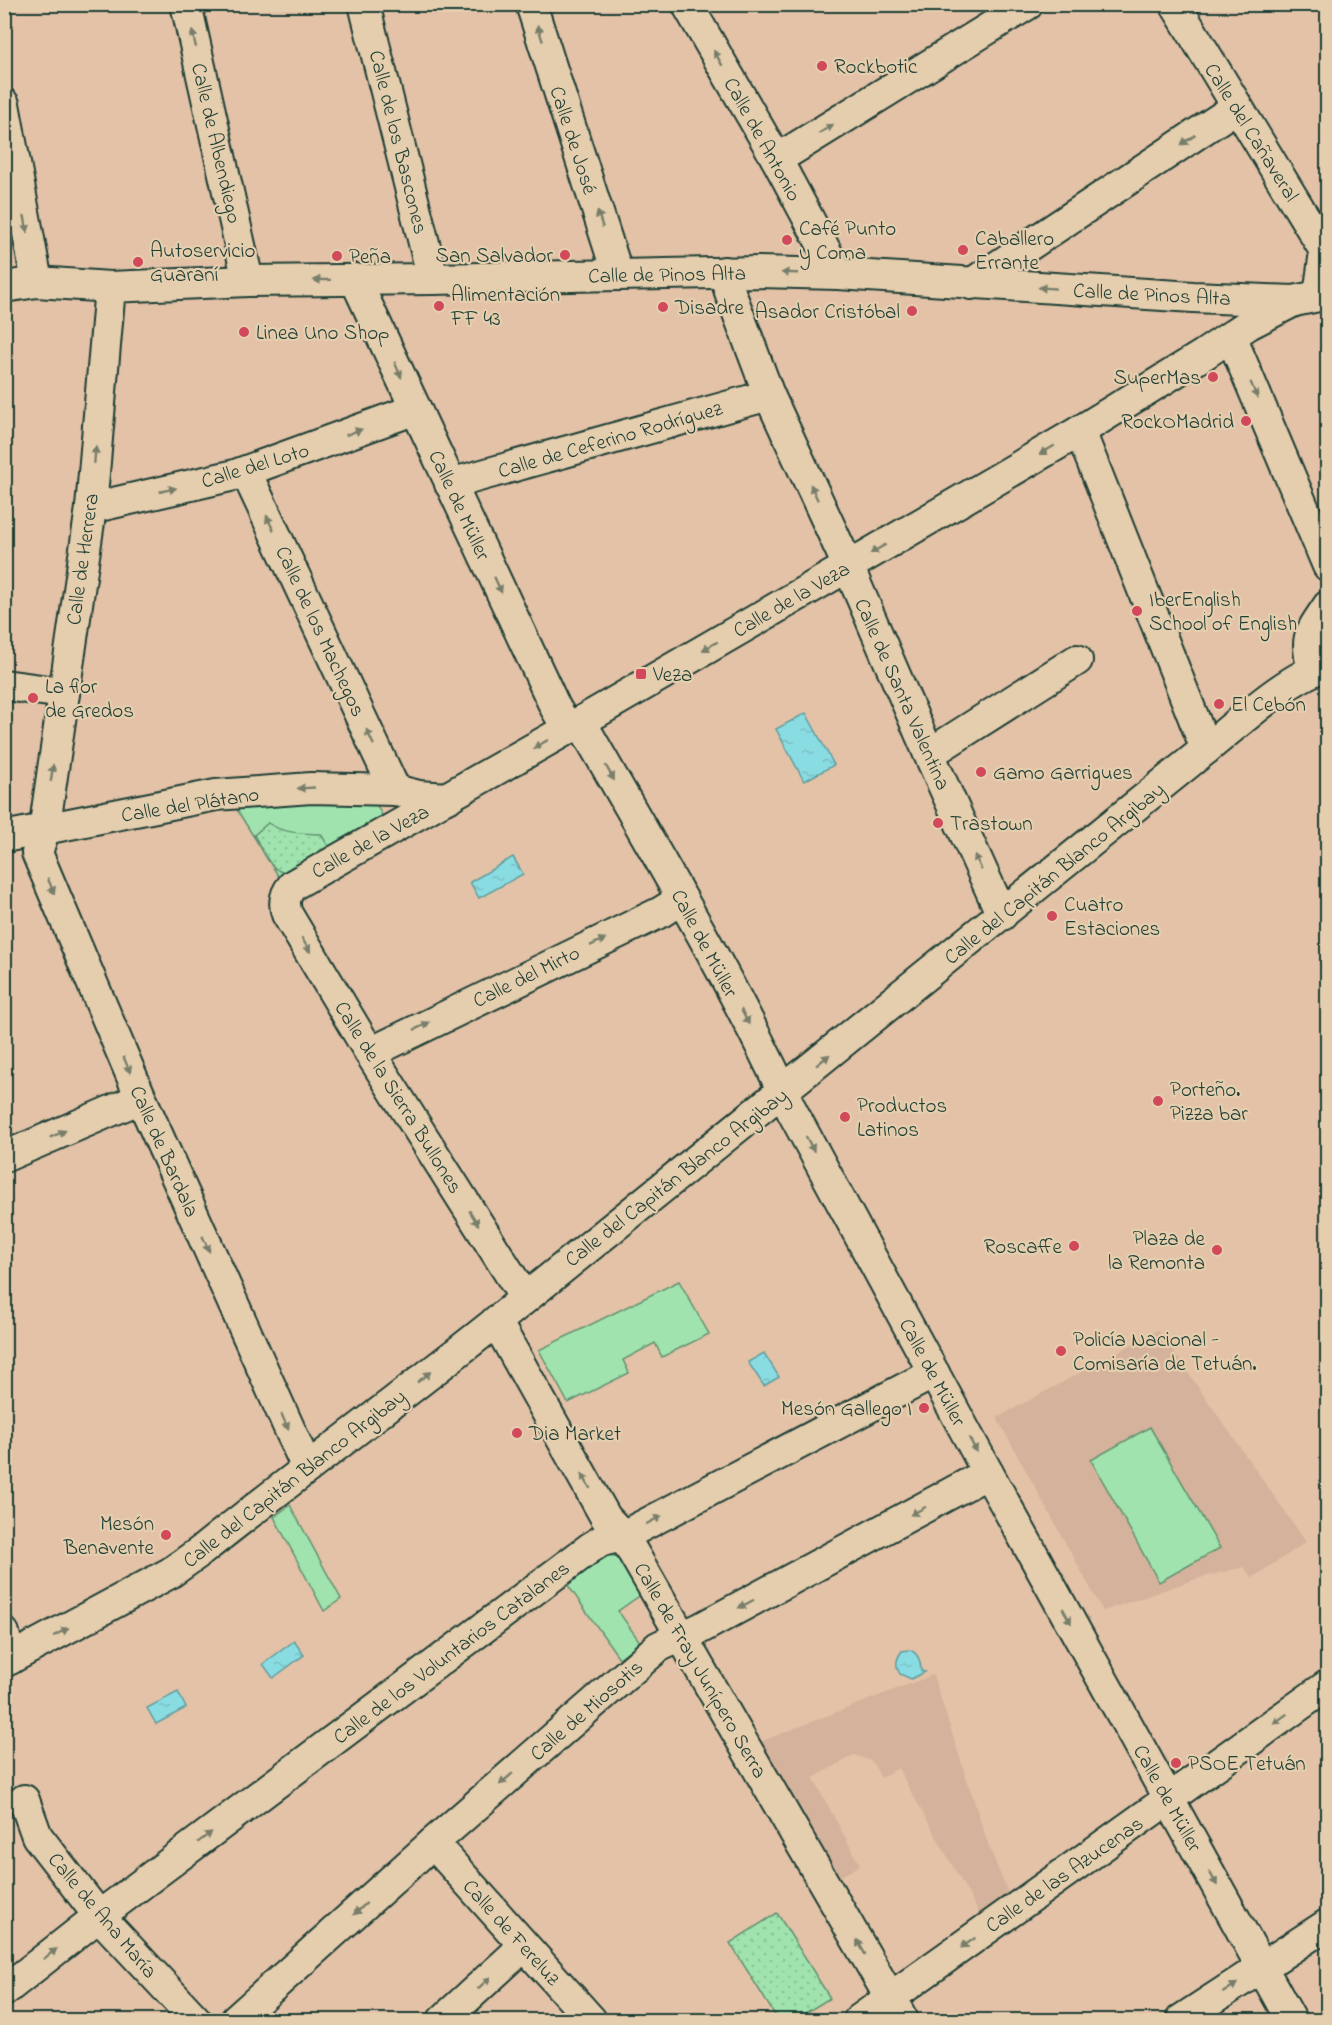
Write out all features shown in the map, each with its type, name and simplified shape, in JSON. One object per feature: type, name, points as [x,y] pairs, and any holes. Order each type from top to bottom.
[{"type":"street","name":"Calle de Albendiego","points":[[186,4],[248,281]]},
{"type":"street","name":"Calle de los Bascones","points":[[364,4],[433,279]]},
{"type":"street","name":"Calle de José","points":[[531,4],[618,274]]},
{"type":"street","name":"Calle de Antonio","points":[[687,4],[776,158],[838,274]]},
{"type":"street","points":[[776,158],[1028,4]]},
{"type":"street","name":"Calle del Cañaveral","points":[[1175,4],[1326,252],[1314,297]]},
{"type":"street","points":[[4,104],[37,282]]},
{"type":"street","points":[[971,284],[1237,107]]},
{"type":"street","name":"Calle de Pinos Alta","points":[[4,286],[37,282],[110,287],[248,281],[724,272],[838,274],[1193,297],[1314,297]]},
{"type":"street","name":"Calle de Santa Valentina","points":[[724,272],[769,395],[848,566],[1002,915]]},
{"type":"street","name":"Calle de Müller","points":[[355,279],[555,707],[574,725],[682,899],[988,1473],[1291,2020]]},
{"type":"street","name":"Calle de Herrera","points":[[44,831],[90,508],[110,287]]},
{"type":"street","name":"Calle de la Veza","points":[[286,892],[293,885],[448,798],[1080,431],[1249,324],[1314,297]]},
{"type":"street","points":[[1232,336],[1328,566]]},
{"type":"street","name":"Calle de Ceferino Rodríguez","points":[[450,484],[769,395]]},
{"type":"street","name":"Calle del Loto","points":[[90,508],[246,472],[416,409]]},
{"type":"street","points":[[1080,431],[1206,749]]},
{"type":"street","name":"Calle de los Machegos","points":[[246,472],[395,790]]},
{"type":"street","points":[[1320,667],[1307,649],[1310,632],[1328,606]]},
{"type":"street","points":[[929,754],[1077,660]]},
{"type":"street","name":"Calle del Capitán Blanco Argibay","points":[[6,1652],[170,1573],[525,1298],[700,1156],[784,1092],[1277,693],[1320,667]]},
{"type":"street","points":[[4,685],[63,693]]},
{"type":"street","name":"Calle del Plátano","points":[[4,837],[44,831],[216,795],[311,788],[395,790],[448,798]]},
{"type":"street","name":"Calle de Bardala","points":[[44,831],[37,853],[141,1098],[307,1468]]},
{"type":"street","name":"Calle de la Sierra Bullones","points":[[286,892],[284,906],[287,914],[370,1053],[525,1298]]},
{"type":"street","name":"Calle del Mirto","points":[[370,1053],[661,912],[682,899]]},
{"type":"street","points":[[4,1157],[141,1098]]},
{"type":"street","name":"Calle de Fray Junípero Serra","points":[[496,1321],[606,1518],[623,1536],[897,2009]]},
{"type":"street","name":"Calle de los Voluntarios Catalanes","points":[[4,1991],[99,1916],[590,1548],[601,1541],[623,1536],[934,1373]]},
{"type":"street","name":"Calle de Miosotis","points":[[236,2020],[433,1843],[658,1647],[681,1638],[988,1473]]},
{"type":"street","name":"Calle de las Azucenas","points":[[859,2020],[897,2009],[1169,1799],[1328,1685]]},
{"type":"street","name":"Calle de Ana María","points":[[24,1800],[37,1836],[99,1916],[196,2020]]},
{"type":"street","name":"Calle de Fereluz","points":[[433,1843],[591,2020]]},
{"type":"street","points":[[1181,2020],[1328,1924]]},
{"type":"street","points":[[443,2020],[524,1946]]},
{"type":"shaded area","points":[[1158,1330],[1306,1542],[1252,1578],[1244,1567],[1199,1578],[1103,1611],[997,1418]]},
{"type":"shaded area","points":[[933,1675],[988,1844],[1010,1898],[994,1910],[979,1913],[898,1768],[881,1778],[872,1761],[854,1755],[813,1778],[860,1865],[836,1879],[757,1743]]},
{"type":"green space","points":[[373,798],[383,817],[279,877],[232,802]]},
{"type":"green space","points":[[268,823],[287,831],[321,834],[330,849],[290,874],[283,872],[268,860],[254,835]]},
{"type":"green space","points":[[679,1281],[709,1334],[662,1357],[655,1343],[623,1360],[629,1373],[568,1403],[539,1350]]},
{"type":"green space","points":[[1150,1427],[1220,1548],[1159,1582],[1091,1460]]},
{"type":"green space","points":[[290,1505],[341,1599],[324,1611],[274,1517]]},
{"type":"green space","points":[[606,1555],[621,1557],[642,1594],[618,1611],[640,1642],[619,1658],[567,1584]]},
{"type":"green space","points":[[777,1913],[830,1998],[794,2020],[778,2020],[730,1943]]},
{"type":"water","points":[[806,713],[834,765],[804,781],[776,729]]},
{"type":"water","points":[[513,857],[523,874],[479,898],[470,882]]},
{"type":"water","points":[[764,1353],[779,1377],[764,1386],[748,1362]]},
{"type":"water","points":[[294,1641],[304,1655],[273,1678],[263,1664]]},
{"type":"water","points":[[910,1650],[920,1661],[921,1671],[925,1672],[911,1679],[900,1674],[897,1668],[897,1659],[902,1651]]},
{"type":"water","points":[[178,1692],[186,1708],[156,1724],[147,1708]]},
{"type":"place","name":"Rockbotic","points":[[822,66]]},
{"type":"place","name":"Café Punto y Coma","points":[[787,240]]},
{"type":"place","name":"Caballero Errante","points":[[963,250]]},
{"type":"place","name":"San Salvador","points":[[565,255]]},
{"type":"place","name":"Peña","points":[[337,256]]},
{"type":"place","name":"Autoservicio Guaraní","points":[[138,262]]},
{"type":"place","name":"Alimentación FF 43","points":[[439,306]]},
{"type":"place","name":"Disadre","points":[[663,307]]},
{"type":"place","name":"Asador Cristóbal","points":[[912,311]]},
{"type":"place","name":"Linea Uno Shop","points":[[244,332]]},
{"type":"place","name":"SuperMas","points":[[1213,377]]},
{"type":"place","name":"RockOMadrid","points":[[1246,421]]},
{"type":"place","name":"IberEnglish School of English","points":[[1137,611]]},
{"type":"place","name":"Veza","points":[[641,674]]},
{"type":"place","name":"La flor de Gredos","points":[[33,698]]},
{"type":"place","name":"El Cebón","points":[[1219,704]]},
{"type":"place","name":"Gamo Garrigues","points":[[981,772]]},
{"type":"place","name":"Trastown","points":[[938,823]]},
{"type":"place","name":"Cuatro Estaciones","points":[[1052,916]]},
{"type":"place","name":"Porteño. Pizza bar","points":[[1158,1101]]},
{"type":"place","name":"Productos Latinos","points":[[845,1117]]},
{"type":"place","name":"Roscaffe","points":[[1074,1246]]},
{"type":"place","name":"Plaza de la Remonta","points":[[1217,1250]]},
{"type":"place","name":"Policía Nacional - Comisaría de Tetuán.","points":[[1061,1351]]},
{"type":"place","name":"Mesón Gallego I","points":[[924,1408]]},
{"type":"place","name":"Dia Market","points":[[517,1433]]},
{"type":"place","name":"Mesón Benavente","points":[[166,1535]]},
{"type":"place","name":"PSOE Tetuán","points":[[1176,1763]]}]
